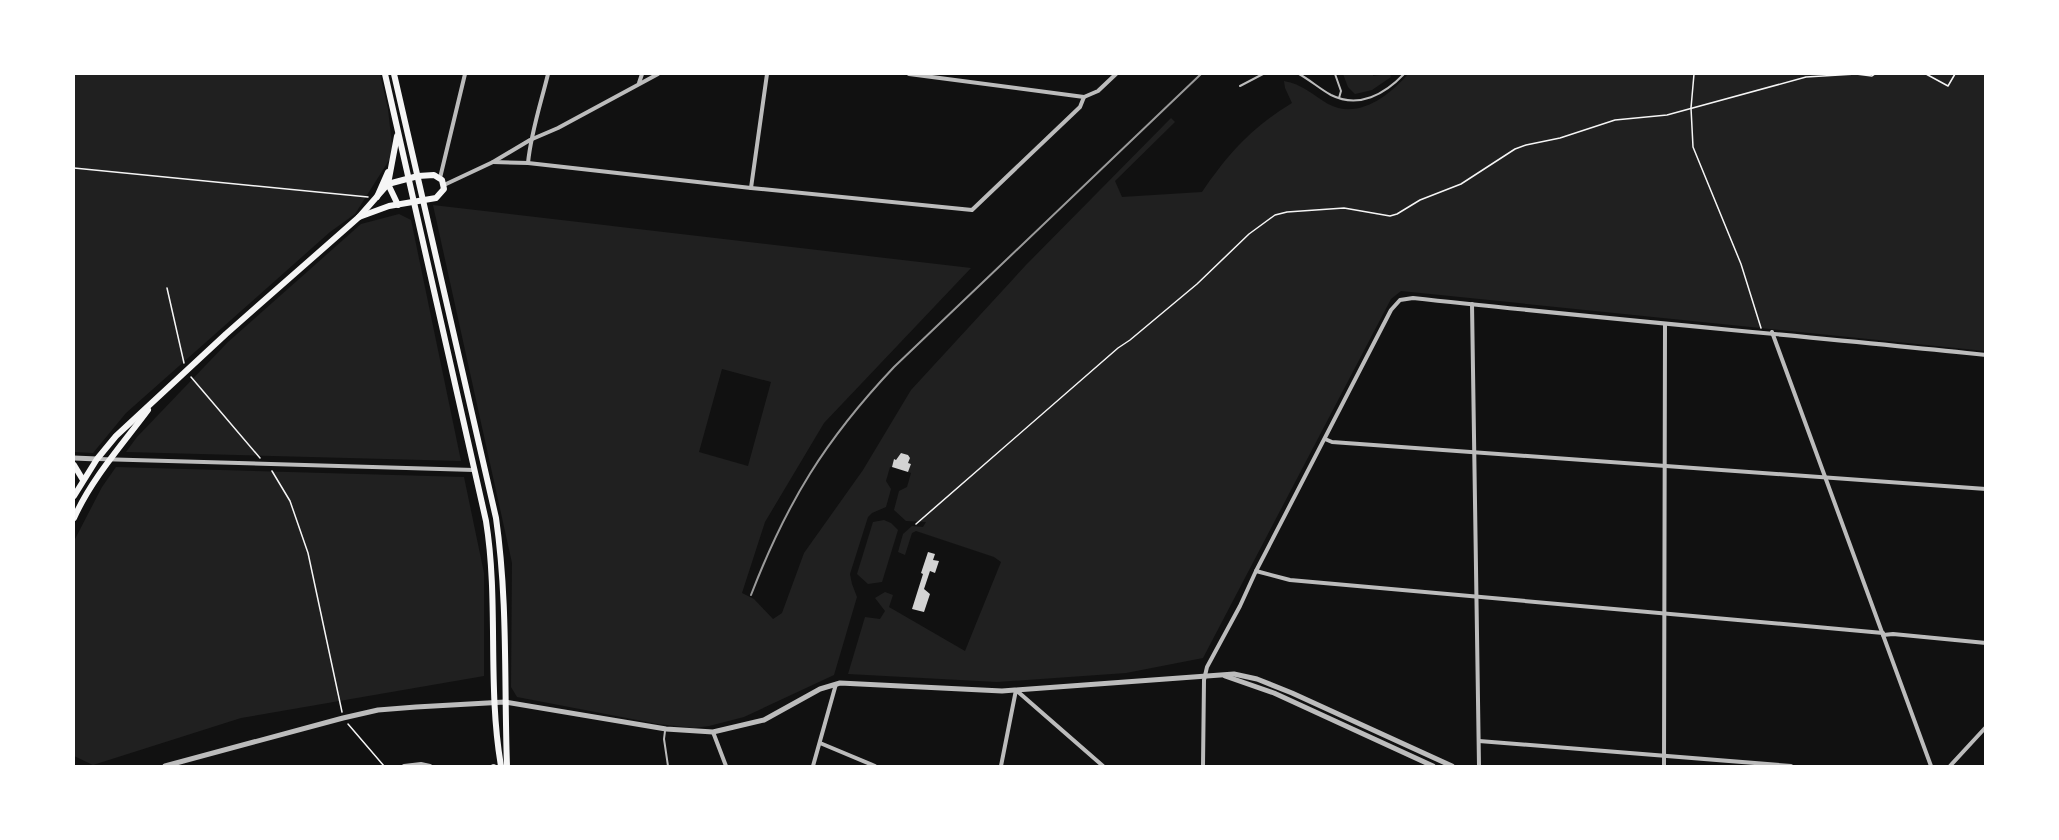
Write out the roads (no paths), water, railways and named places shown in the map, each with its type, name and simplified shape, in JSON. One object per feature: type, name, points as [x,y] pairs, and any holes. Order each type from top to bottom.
[{"type":"main road","points":[[385,74],[476,471],[490,545],[495,702],[501,766]]},
{"type":"main road","points":[[394,74],[496,518],[503,566],[507,766]]},
{"type":"main road","points":[[74,495],[97,459],[116,436],[275,290],[359,217],[377,197],[388,184],[398,129]]},
{"type":"main road","points":[[377,197],[394,161]]},
{"type":"main road","points":[[359,217],[439,196],[444,185],[440,178],[434,175],[418,176],[388,184]]},
{"type":"main road","points":[[388,184],[398,205]]},
{"type":"main road","points":[[74,518],[79,506],[110,459],[157,397]]},
{"type":"main road","points":[[74,465],[83,480]]},
{"type":"street","points":[[440,178],[465,74]]},
{"type":"street","points":[[528,163],[530,140],[537,123],[548,74]]},
{"type":"street","points":[[639,83],[642,74]]},
{"type":"street","points":[[444,185],[493,162],[530,140],[558,128],[658,74]]},
{"type":"street","points":[[751,188],[766,74]]},
{"type":"street","points":[[909,74],[1084,97],[1098,91],[1116,74]]},
{"type":"street","points":[[493,162],[528,163],[972,210],[1080,107],[1084,97]]},
{"type":"street","points":[[1203,766],[1204,675],[1207,667],[1391,309],[1400,300],[1413,298],[1665,325],[1762,331],[1986,355]]},
{"type":"street","points":[[1472,304],[1479,766]]},
{"type":"street","points":[[1664,766],[1665,325]]},
{"type":"street","points":[[1772,333],[1931,766]]},
{"type":"street","points":[[1325,439],[1332,442],[1986,489]]},
{"type":"street","points":[[74,458],[476,471]]},
{"type":"street","points":[[1256,571],[1290,579],[1986,643]]},
{"type":"street","points":[[165,766],[378,710],[506,702],[666,729],[713,732],[764,720],[820,689],[836,684],[986,692],[1204,675],[1243,676],[1269,684],[1452,766]]},
{"type":"street","points":[[1223,675],[1274,693],[1433,766]]},
{"type":"street","points":[[813,766],[836,684]]},
{"type":"street","points":[[1001,766],[1016,690]]},
{"type":"street","points":[[1016,690],[1103,766]]},
{"type":"street","points":[[1950,766],[1986,727]]},
{"type":"street","points":[[713,732],[726,766]]},
{"type":"street","points":[[1479,741],[1791,766]]},
{"type":"street","points":[[820,743],[874,766]]},
{"type":"street","points":[[404,766],[422,764],[430,766]]},
{"type":"lane","points":[[1240,86],[1263,74]]},
{"type":"lane","points":[[1299,74],[1340,98],[1359,101],[1370,98],[1389,87],[1404,74]]},
{"type":"lane","points":[[1335,74],[1341,91],[1340,98]]},
{"type":"lane","points":[[666,729],[664,739],[668,766]]},
{"type":"railway","points":[[751,595],[794,501],[828,447],[870,394],[894,367],[1201,74]]}]
